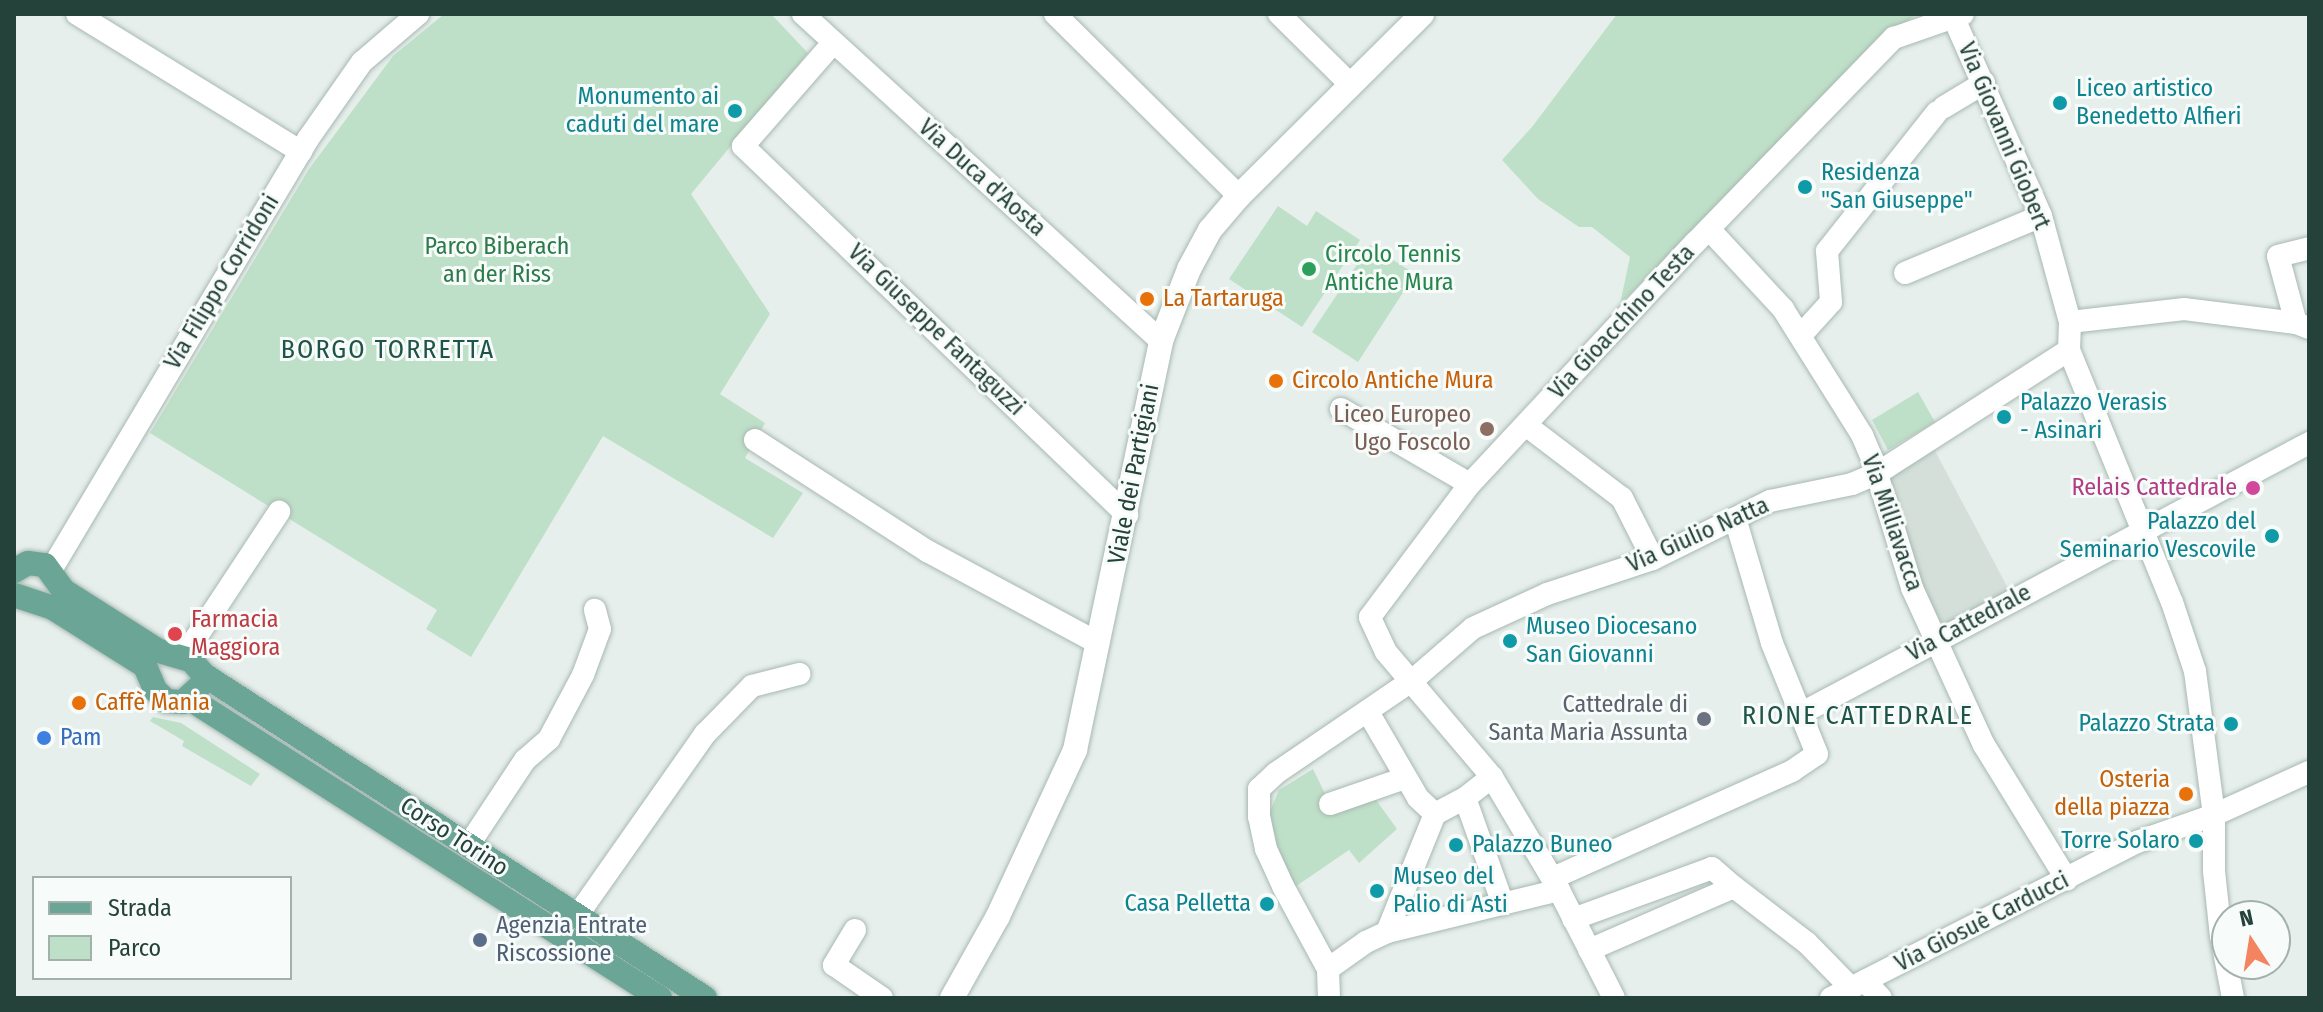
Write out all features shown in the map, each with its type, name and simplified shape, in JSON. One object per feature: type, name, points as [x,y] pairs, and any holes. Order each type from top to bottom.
[{"type":"main road","points":[[16,566],[37,563],[51,570]]},
{"type":"main road","name":"Corso Torino","points":[[51,570],[64,591],[159,651],[184,656],[204,675],[705,998]]},
{"type":"main road","name":"Corso Torino","points":[[14,595],[53,608],[145,666],[155,690],[167,701],[190,699],[660,998]]},
{"type":"main road","points":[[190,699],[204,675]]},
{"type":"street","points":[[77,14],[301,152]]},
{"type":"street","name":"Via Filippo Corridoni","points":[[51,570],[301,152],[362,62],[418,14]]},
{"type":"street","name":"Via Duca d'Aosta","points":[[803,14],[1161,341]]},
{"type":"street","points":[[1055,14],[1239,196]]},
{"type":"street","points":[[1279,14],[1351,85]]},
{"type":"street","name":"Viale dei Partigiani","points":[[952,998],[998,916],[1075,750],[1127,515],[1161,341],[1189,269],[1210,230],[1239,196],[1422,14]]},
{"type":"street","name":"Via Giovanni Giobert","points":[[1956,15],[2041,216],[2070,322],[2069,350],[2092,412],[2144,531],[2195,671],[2214,815],[2214,871],[2233,998]]},
{"type":"street","name":"Via Gioacchino Testa","points":[[1413,680],[1386,652],[1370,617],[1470,484],[1709,229],[1894,38],[1956,15]]},
{"type":"street","name":"Via Giuseppe Fantaguzzi","points":[[833,43],[743,146],[1127,515]]},
{"type":"street","points":[[1802,334],[1831,302],[1827,251],[1940,110],[1984,83]]},
{"type":"street","points":[[1905,273],[2041,216]]},
{"type":"street","name":"Via Milliavacca","points":[[1709,229],[1802,334],[1862,435],[1900,556],[1984,745],[2067,880]]},
{"type":"street","points":[[2070,322],[2184,309],[2303,325],[2278,256],[2309,248]]},
{"type":"street","name":"Via Giulio Natta","points":[[1328,969],[1266,849],[1259,817],[1259,789],[1276,773],[1413,680],[1473,628],[1547,594],[1653,559],[1770,501],[1852,484],[1876,474],[2069,350]]},
{"type":"street","points":[[1341,409],[1470,484]]},
{"type":"street","points":[[1527,426],[1622,498],[1653,559]]},
{"type":"street","points":[[755,440],[929,552],[1098,643]]},
{"type":"street","name":"Via Cattedrale","points":[[1800,714],[2309,443]]},
{"type":"street","points":[[184,656],[279,512]]},
{"type":"street","points":[[1329,998],[1328,969],[1366,942],[1387,932],[1503,904],[1556,884],[1805,763],[1817,754],[1772,643],[1735,518]]},
{"type":"street","points":[[468,846],[525,760],[549,739],[583,675],[600,629],[595,610]]},
{"type":"street","points":[[577,916],[705,734],[752,686],[799,674]]},
{"type":"street","points":[[1413,680],[1492,777],[1556,884],[1614,998]]},
{"type":"street","points":[[1368,712],[1418,798],[1435,814]]},
{"type":"street","name":"Via Giosuè Carducci","points":[[1861,992],[2137,842],[2214,815],[2309,772]]},
{"type":"street","points":[[1387,932],[1435,814],[1465,798],[1492,777]]},
{"type":"street","points":[[1330,804],[1405,778]]},
{"type":"street","points":[[1465,798],[1503,904]]},
{"type":"street","points":[[1573,919],[1712,868],[1807,943],[1861,992]]},
{"type":"street","points":[[1589,950],[1734,887]]},
{"type":"street","points":[[855,930],[834,965],[882,998]]},
{"type":"shaded area","points":[[1934,449],[2009,590],[1948,624],[1936,622],[1884,481]]},
{"type":"green space","name":"Parco Biberach an der Riss","points":[[444,14],[771,14],[808,53],[691,194],[770,314],[720,394],[765,423],[745,458],[803,493],[773,538],[603,436],[471,657],[426,629],[437,610],[150,433],[309,169],[393,56]]},
{"type":"green space","points":[[1617,14],[1917,14],[1891,33],[1620,304],[1630,257],[1592,227],[1579,227],[1538,199],[1502,160],[1532,127]]},
{"type":"green space","name":"Circolo Tennis Antiche Mura","points":[[1278,206],[1307,226],[1316,211],[1360,240],[1302,327],[1229,279]]},
{"type":"green space","points":[[1370,245],[1415,274],[1358,362],[1312,332]]},
{"type":"green space","points":[[1918,392],[1935,422],[1888,450],[1872,420]]},
{"type":"green space","points":[[153,717],[181,723],[260,774],[251,786],[182,746],[184,741],[150,721]]},
{"type":"green space","points":[[1313,769],[1330,804],[1374,797],[1397,829],[1359,863],[1349,850],[1289,891],[1265,823],[1279,790]]},
{"type":"place","name":"Liceo artistico Benedetto Alfieri","points":[[2060,103]]},
{"type":"place","name":"Monumento ai caduti del mare","points":[[735,111]]},
{"type":"place","name":"Residenza \"San Giuseppe\"","points":[[1805,187]]},
{"type":"place","name":"Circolo Tennis Antiche Mura","points":[[1309,269]]},
{"type":"place","name":"La Tartaruga","points":[[1147,299]]},
{"type":"place","name":"Circolo Antiche Mura","points":[[1276,381]]},
{"type":"place","name":"Palazzo Verasis - Asinari","points":[[2004,417]]},
{"type":"place","name":"Liceo Europeo Ugo Foscolo","points":[[1487,429]]},
{"type":"place","name":"Relais Cattedrale","points":[[2253,488]]},
{"type":"place","name":"Palazzo del Seminario Vescovile","points":[[2272,536]]},
{"type":"place","name":"Farmacia Maggiora","points":[[175,634]]},
{"type":"place","name":"Museo Diocesano San Giovanni","points":[[1510,641]]},
{"type":"place","name":"Caffè Mania","points":[[79,703]]},
{"type":"place","name":"Cattedrale di Santa Maria Assunta","points":[[1704,719]]},
{"type":"place","name":"Palazzo Strata","points":[[2231,724]]},
{"type":"place","name":"Pam","points":[[44,738]]},
{"type":"place","name":"Osteria della piazza","points":[[2186,794]]},
{"type":"place","name":"Torre Solaro","points":[[2196,841]]},
{"type":"place","name":"Palazzo Buneo","points":[[1456,845]]},
{"type":"place","name":"Museo del Palio di Asti","points":[[1377,891]]},
{"type":"place","name":"Casa Pelletta","points":[[1267,904]]},
{"type":"place","name":"Agenzia Entrate Riscossione","points":[[480,940]]},
{"type":"district","name":"BORGO TORRETTA","points":[[388,350]]},
{"type":"district","name":"RIONE CATTEDRALE","points":[[1858,716]]}]
